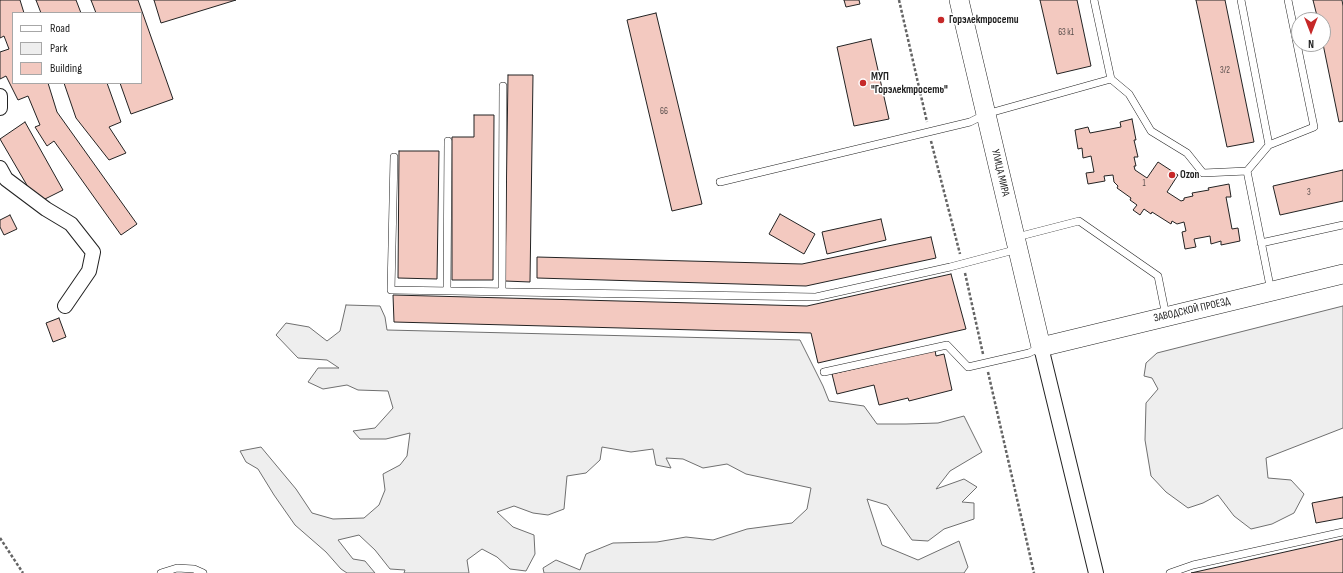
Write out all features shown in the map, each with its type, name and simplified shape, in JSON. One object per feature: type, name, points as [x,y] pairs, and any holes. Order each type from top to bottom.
[{"type":"main road","name":"УЛИЦА МИРА","points":[[959,0],[1041,347]]},
{"type":"main road","name":"ЗАВОДСКОЙ ПРОЕЗД","points":[[1041,347],[1343,274]]},
{"type":"street","points":[[0,96],[0,108]]},
{"type":"street","points":[[0,168],[6,179],[46,209],[71,224],[93,252],[89,271],[65,306]]},
{"type":"street","points":[[1041,347],[1096,573]]},
{"type":"lane","points":[[1094,0],[1111,79],[1129,94],[1151,130],[1187,153],[1203,173],[1247,171],[1269,145],[1314,128],[1288,0]]},
{"type":"lane","points":[[1241,0],[1269,145]]},
{"type":"lane","points":[[720,182],[970,122],[986,114],[1111,79]]},
{"type":"lane","points":[[502,292],[503,86]]},
{"type":"lane","points":[[447,291],[448,141]]},
{"type":"lane","points":[[394,157],[391,290],[816,297],[963,264],[1016,243],[1079,221],[1158,276],[1166,316]]},
{"type":"lane","points":[[1247,171],[1271,291]]},
{"type":"lane","points":[[1261,243],[1343,225]]},
{"type":"lane","points":[[824,372],[947,345],[968,367],[1029,353],[1041,347]]},
{"type":"lane","points":[[1170,573],[1193,565],[1343,532]]},
{"type":"lane","points":[[161,573],[178,568],[194,569],[203,573]]},
{"type":"path","points":[[900,0],[929,132],[963,264],[1034,573]]},
{"type":"path","points":[[0,538],[23,573]]},
{"type":"green space","points":[[346,305],[380,306],[385,317],[387,330],[800,340],[829,401],[864,406],[877,424],[938,423],[964,416],[982,452],[950,471],[936,489],[964,479],[977,487],[962,502],[974,503],[974,519],[944,529],[928,541],[912,540],[887,505],[867,499],[882,545],[918,560],[959,541],[968,567],[964,573],[544,573],[543,568],[556,560],[580,570],[586,554],[613,543],[657,542],[686,537],[713,540],[747,529],[792,523],[807,509],[811,488],[746,474],[727,464],[703,468],[683,459],[666,458],[671,468],[656,465],[653,449],[631,452],[602,447],[600,460],[586,473],[567,476],[564,509],[548,515],[533,513],[514,506],[497,512],[513,527],[534,535],[535,554],[526,571],[510,569],[497,557],[482,549],[467,560],[469,573],[404,573],[405,570],[390,569],[375,550],[359,535],[338,540],[353,559],[365,561],[375,573],[347,573],[295,525],[258,469],[246,462],[240,451],[261,447],[296,489],[312,513],[333,519],[364,518],[379,505],[385,490],[383,474],[400,465],[407,456],[410,433],[386,439],[360,439],[353,431],[375,428],[393,408],[388,391],[358,390],[347,385],[323,389],[308,382],[318,368],[339,368],[327,360],[298,358],[276,335],[286,323],[309,327],[327,341],[340,331]]},
{"type":"green space","points":[[1343,306],[1343,428],[1266,458],[1268,478],[1291,480],[1304,494],[1294,513],[1272,524],[1251,529],[1234,516],[1218,495],[1203,503],[1188,508],[1166,492],[1151,476],[1145,440],[1146,403],[1158,389],[1152,378],[1144,376],[1146,363],[1157,353]]},
{"type":"building","points":[[0,0],[20,0],[24,12],[12,12],[12,84],[48,84],[57,112],[137,224],[121,235],[54,141],[47,146],[35,127],[40,125],[28,96],[18,100],[6,76],[0,79],[0,52],[9,49],[4,36],[0,38]]},
{"type":"building","points":[[36,0],[76,0],[81,12],[41,12]]},
{"type":"building","points":[[91,0],[138,0],[173,99],[131,114],[120,84],[142,84],[142,12],[96,12]]},
{"type":"building","points":[[154,0],[236,0],[161,23]]},
{"type":"building","points":[[844,0],[859,0],[860,4],[846,7]]},
{"type":"building","points":[[1040,0],[1077,0],[1091,66],[1057,74]]},
{"type":"building","points":[[1196,0],[1225,0],[1254,142],[1227,147]]},
{"type":"building","points":[[1313,0],[1342,0],[1343,121],[1339,122],[1325,52],[1331,52],[1331,12],[1316,12]]},
{"type":"building","points":[[656,13],[702,204],[672,211],[627,20]]},
{"type":"building","name":"МУП \"Горэлектросеть\"","points":[[871,39],[889,119],[854,126],[837,47]]},
{"type":"building","points":[[508,75],[533,75],[530,282],[505,281]]},
{"type":"building","points":[[64,84],[107,84],[121,122],[109,127],[126,153],[109,160],[76,118]]},
{"type":"building","points":[[474,115],[494,115],[493,280],[452,280],[452,137],[474,137]]},
{"type":"building","points":[[1132,119],[1136,140],[1134,140],[1138,157],[1134,157],[1136,166],[1134,166],[1135,170],[1147,178],[1158,162],[1178,175],[1167,192],[1181,201],[1184,200],[1184,198],[1193,196],[1192,193],[1229,184],[1231,197],[1226,197],[1232,229],[1238,228],[1240,241],[1221,245],[1221,241],[1211,244],[1210,236],[1194,239],[1196,247],[1185,249],[1182,232],[1186,231],[1184,222],[1177,224],[1172,221],[1171,224],[1152,212],[1151,214],[1144,209],[1140,215],[1133,210],[1137,205],[1130,200],[1131,198],[1117,188],[1118,186],[1114,182],[1113,175],[1104,176],[1105,181],[1088,184],[1086,173],[1094,172],[1091,156],[1083,158],[1082,148],[1078,149],[1075,130],[1088,127],[1090,133],[1121,127],[1120,122]]},
{"type":"building","points":[[25,122],[63,190],[43,200],[28,187],[0,139]]},
{"type":"building","points":[[399,151],[439,151],[437,279],[398,278]]},
{"type":"building","points":[[1343,170],[1343,201],[1280,215],[1273,186]]},
{"type":"building","points":[[780,214],[815,234],[804,254],[769,234]]},
{"type":"building","points":[[10,215],[17,229],[4,235],[0,227],[0,220]]},
{"type":"building","points":[[881,219],[886,240],[827,254],[822,232]]},
{"type":"building","points":[[931,237],[936,258],[806,286],[537,278],[537,257],[802,264]]},
{"type":"building","points":[[951,274],[966,329],[818,363],[811,333],[394,322],[393,295],[807,306]]},
{"type":"building","points":[[59,318],[66,337],[53,342],[46,323]]},
{"type":"building","points":[[935,350],[936,356],[944,354],[952,390],[909,401],[908,398],[879,405],[874,385],[837,394],[832,374]]},
{"type":"building","points":[[1343,497],[1343,518],[1316,523],[1312,503]]},
{"type":"building","points":[[1343,539],[1343,573],[1191,573]]},
{"type":"place","name":"Горэлектросети","points":[[941,20]]},
{"type":"place","name":"МУП \"Горэлектросеть\"","points":[[863,83]]},
{"type":"place","name":"Ozon","points":[[1172,175]]}]
